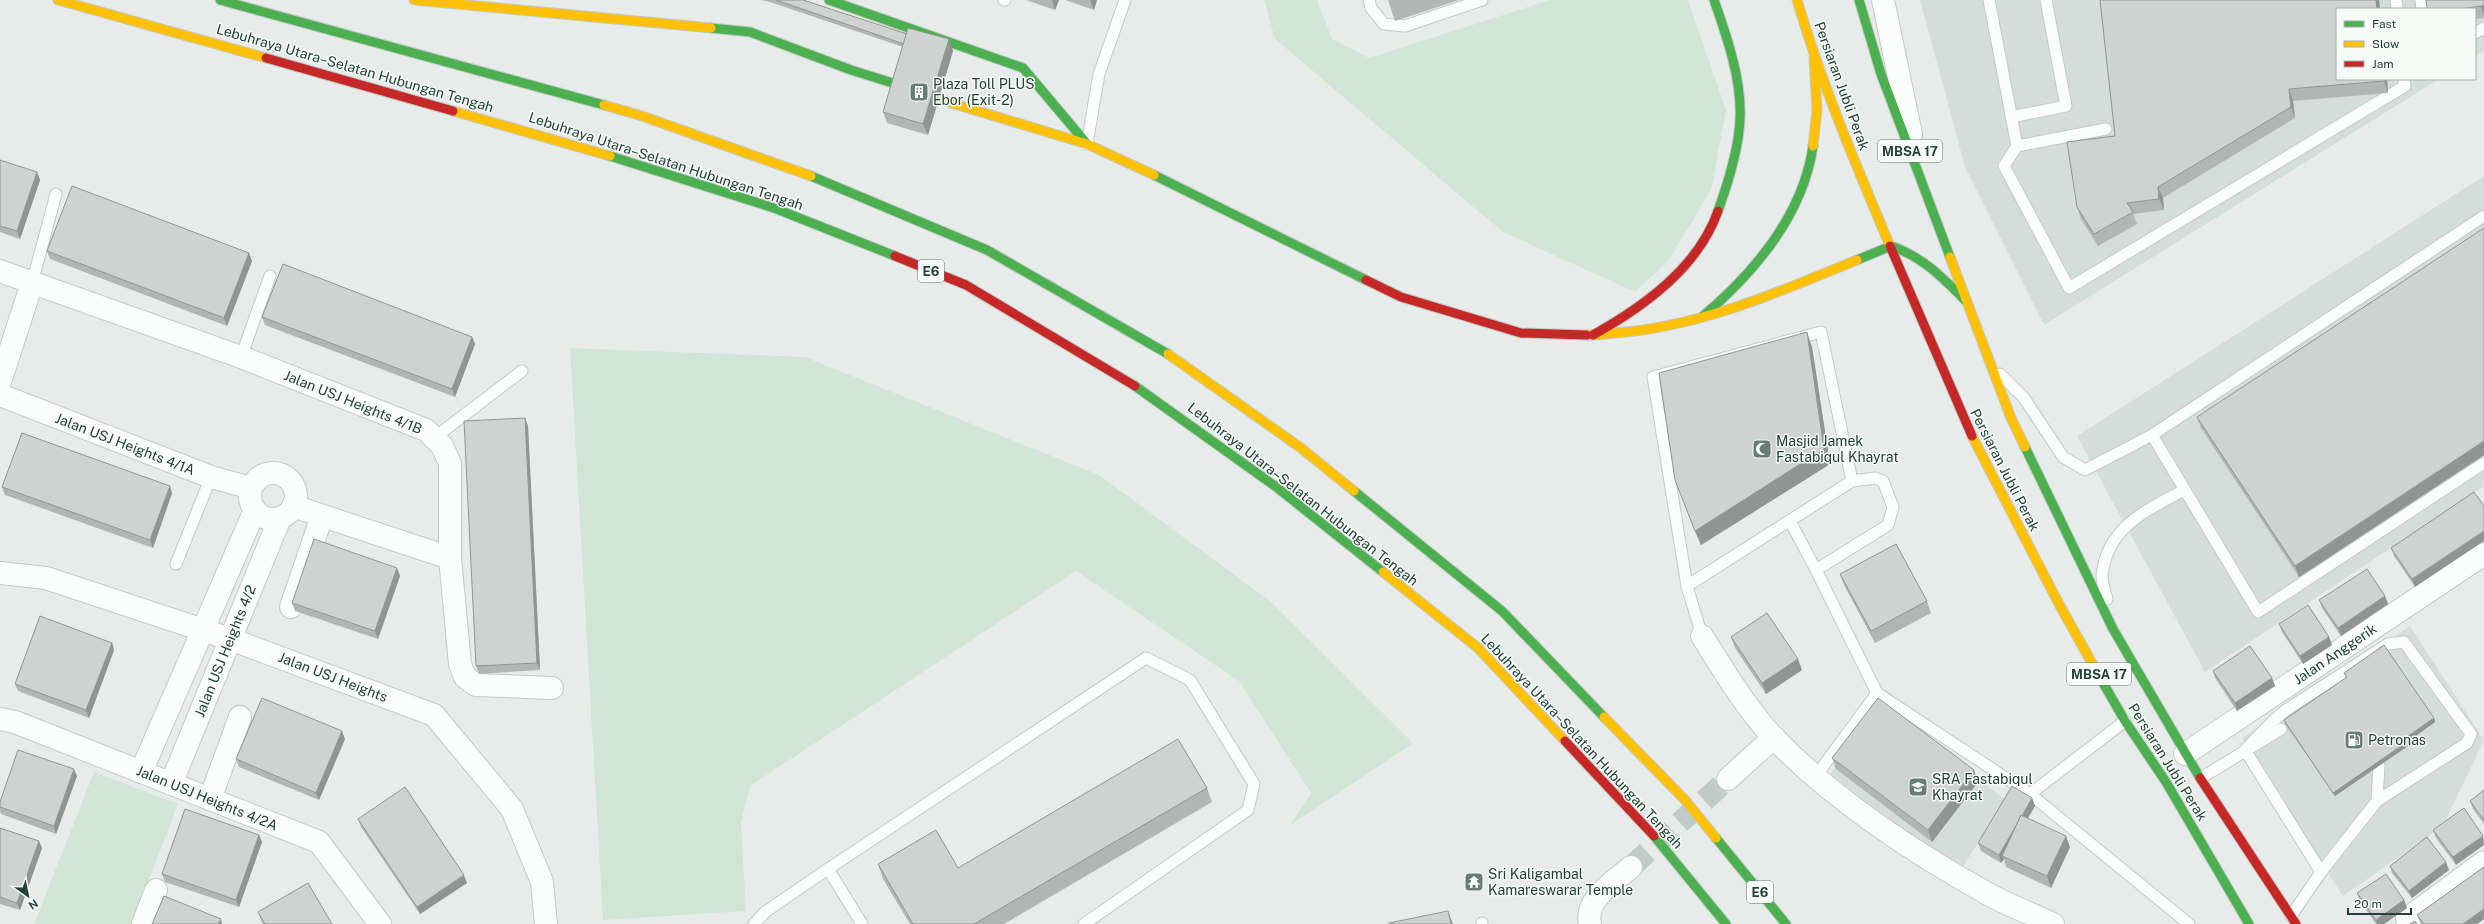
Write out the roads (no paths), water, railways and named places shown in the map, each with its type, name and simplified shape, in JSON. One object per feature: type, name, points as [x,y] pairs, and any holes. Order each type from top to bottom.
[{"type":"main road","name":"Lebuhraya Utara–Selatan Hubungan Tengah","points":[[58,0],[551,138],[774,208],[966,285],[1153,397],[1275,486],[1478,648],[1648,828],[1726,924]]},
{"type":"main road","name":"Lebuhraya Utara–Selatan Hubungan Tengah","points":[[220,0],[642,116],[829,182],[987,250],[1173,357],[1301,448],[1502,611],[1685,800],[1786,924]]},
{"type":"main road","points":[[414,0],[750,32],[851,70],[899,85]]},
{"type":"main road","points":[[829,0],[1023,68],[1087,144]]},
{"type":"main road","points":[[1593,334],[1640,308],[1664,286],[1688,260],[1716,218],[1734,154],[1740,113],[1726,31],[1714,0]]},
{"type":"main road","name":"Persiaran Jubli Perak","points":[[1797,0],[1814,58],[1843,135],[1962,417],[2059,604],[2125,721],[2166,782],[2249,924]]},
{"type":"main road","name":"Persiaran Jubli Perak","points":[[1860,0],[1881,74],[2010,418],[2113,629],[2185,754],[2293,920]]},
{"type":"main road","points":[[1698,320],[1718,304],[1748,273],[1775,240],[1797,203],[1809,163],[1816,129],[1818,107],[1814,58]]},
{"type":"main road","points":[[938,99],[1087,144],[1112,154],[1401,297],[1521,333],[1593,334],[1642,330],[1698,320],[1751,304],[1891,246],[1909,251],[1924,260],[1966,301]]},
{"type":"street","points":[[1883,0],[1920,177]]},
{"type":"street","name":"Jalan USJ Heights 4/1B","points":[[0,271],[241,357],[426,430],[442,446],[450,464],[450,558],[460,664],[465,677],[476,685],[552,688]]},
{"type":"street","points":[[0,382],[32,282]]},
{"type":"street","name":"Jalan USJ Heights 4/1A","points":[[0,395],[211,477],[251,488]]},
{"type":"street","points":[[286,512],[295,492],[293,485],[282,475],[275,473],[260,477],[251,488],[250,496],[255,510],[266,518],[286,512],[322,516],[450,558]]},
{"type":"street","name":"Jalan USJ Heights 4/2","points":[[141,772],[255,510]]},
{"type":"street","name":"Jalan USJ Heights 4/2","points":[[171,784],[230,639],[286,512]]},
{"type":"street","points":[[292,607],[322,516]]},
{"type":"street","name":"Jalan Anggerik","points":[[2185,754],[2484,554]]},
{"type":"street","name":"Jalan USJ Heights","points":[[0,573],[46,578],[202,631],[230,639],[434,715],[512,809],[542,882],[546,924]]},
{"type":"street","points":[[1702,636],[1732,684],[1774,737],[1816,776],[1896,838],[1990,895],[2053,924]]},
{"type":"street","points":[[210,799],[240,717]]},
{"type":"street","name":"Jalan USJ Heights 4/2A","points":[[0,720],[15,722],[319,842],[380,924]]},
{"type":"street","points":[[1728,779],[1774,737]]},
{"type":"street","points":[[2407,919],[2484,862]]},
{"type":"street","points":[[1590,924],[1589,918],[1592,901],[1631,867]]},
{"type":"street","points":[[143,924],[156,890]]},
{"type":"lane","points":[[1087,144],[1099,74],[1125,0]]},
{"type":"lane","points":[[1369,0],[1371,8],[1384,24],[1405,26],[1482,0]]},
{"type":"lane","points":[[1989,0],[2017,146],[2004,166],[2069,288],[2405,86],[2404,80]]},
{"type":"lane","points":[[2011,117],[2066,106],[2046,0]]},
{"type":"lane","points":[[2017,146],[2106,129]]},
{"type":"lane","points":[[32,282],[56,194]]},
{"type":"lane","points":[[1990,364],[2024,398],[2063,457],[2085,470],[2152,435],[2484,216]]},
{"type":"lane","points":[[241,357],[270,276]]},
{"type":"lane","points":[[1702,636],[1687,586],[1653,376],[1821,332],[1852,482]]},
{"type":"lane","points":[[434,438],[522,371]]},
{"type":"lane","points":[[2152,435],[2258,612],[2484,463]]},
{"type":"lane","points":[[176,564],[211,477]]},
{"type":"lane","points":[[1687,586],[1852,482],[1875,478],[1883,481],[1893,507],[1888,525],[1816,570]]},
{"type":"lane","points":[[2113,629],[2102,576],[2112,541],[2132,520],[2184,490]]},
{"type":"lane","points":[[1790,521],[1877,693],[2030,794],[2189,924]]},
{"type":"lane","points":[[2245,750],[2286,710],[2388,644],[2404,642],[2462,719],[2471,734],[2471,738],[2467,743],[2377,801],[2321,872],[2293,920]]},
{"type":"lane","points":[[754,924],[764,912],[1146,658],[1190,680],[1254,784],[1248,810],[1084,924]]},
{"type":"lane","points":[[1816,776],[1877,693]]},
{"type":"lane","points":[[2030,794],[2125,721]]},
{"type":"lane","points":[[2201,778],[2281,729]]},
{"type":"lane","points":[[2245,750],[2321,872]]},
{"type":"lane","points":[[2377,801],[2379,766]]},
{"type":"lane","points":[[828,869],[862,924]]},
{"type":"tunnel","points":[[1631,867],[1728,779]]},
{"type":"place","name":"Plaza Toll PLUS Ebor (Exit-2)","points":[[919,92]]},
{"type":"place","name":"Masjid Jamek Fastabiqul Khayrat","points":[[1762,449]]},
{"type":"place","name":"Petronas","points":[[2354,740]]},
{"type":"place","name":"SRA Fastabiqul Khayrat","points":[[1918,787]]},
{"type":"place","name":"Sri Kaligambal Kamareswarar Temple","points":[[1474,882]]}]
